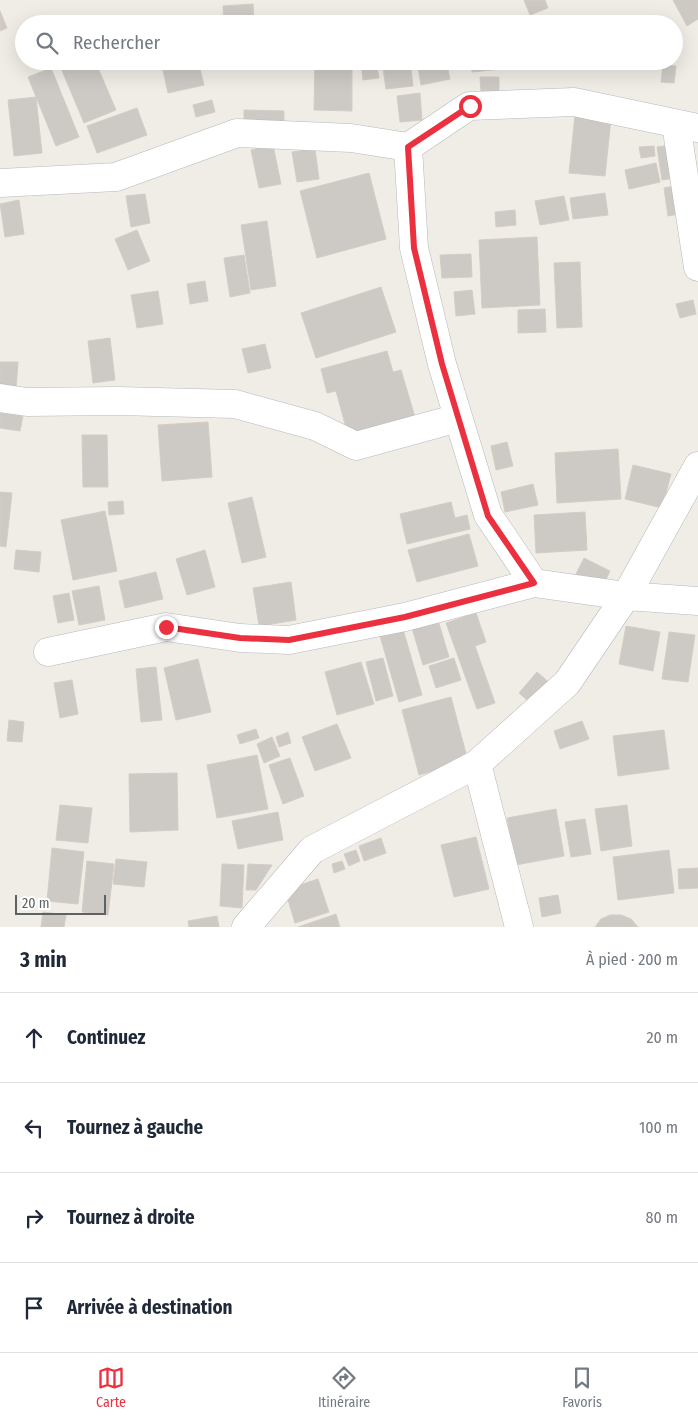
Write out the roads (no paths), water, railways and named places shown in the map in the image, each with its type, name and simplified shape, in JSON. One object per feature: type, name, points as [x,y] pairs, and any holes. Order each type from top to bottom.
[{"type":"street","points":[[0,183],[116,177],[237,133],[351,138],[408,147],[470,106],[574,102],[687,126],[698,267]]},
{"type":"street","points":[[408,147],[414,248],[442,364],[488,516],[534,583]]},
{"type":"street","points":[[0,398],[27,402],[117,401],[235,404],[315,426],[356,446],[458,418]]},
{"type":"street","points":[[246,927],[312,850],[477,764],[567,684],[626,596],[698,466]]},
{"type":"street","points":[[48,652],[166,627],[240,638],[289,640],[405,617],[534,583],[626,596],[698,601]]},
{"type":"street","points":[[477,764],[519,927]]}]
